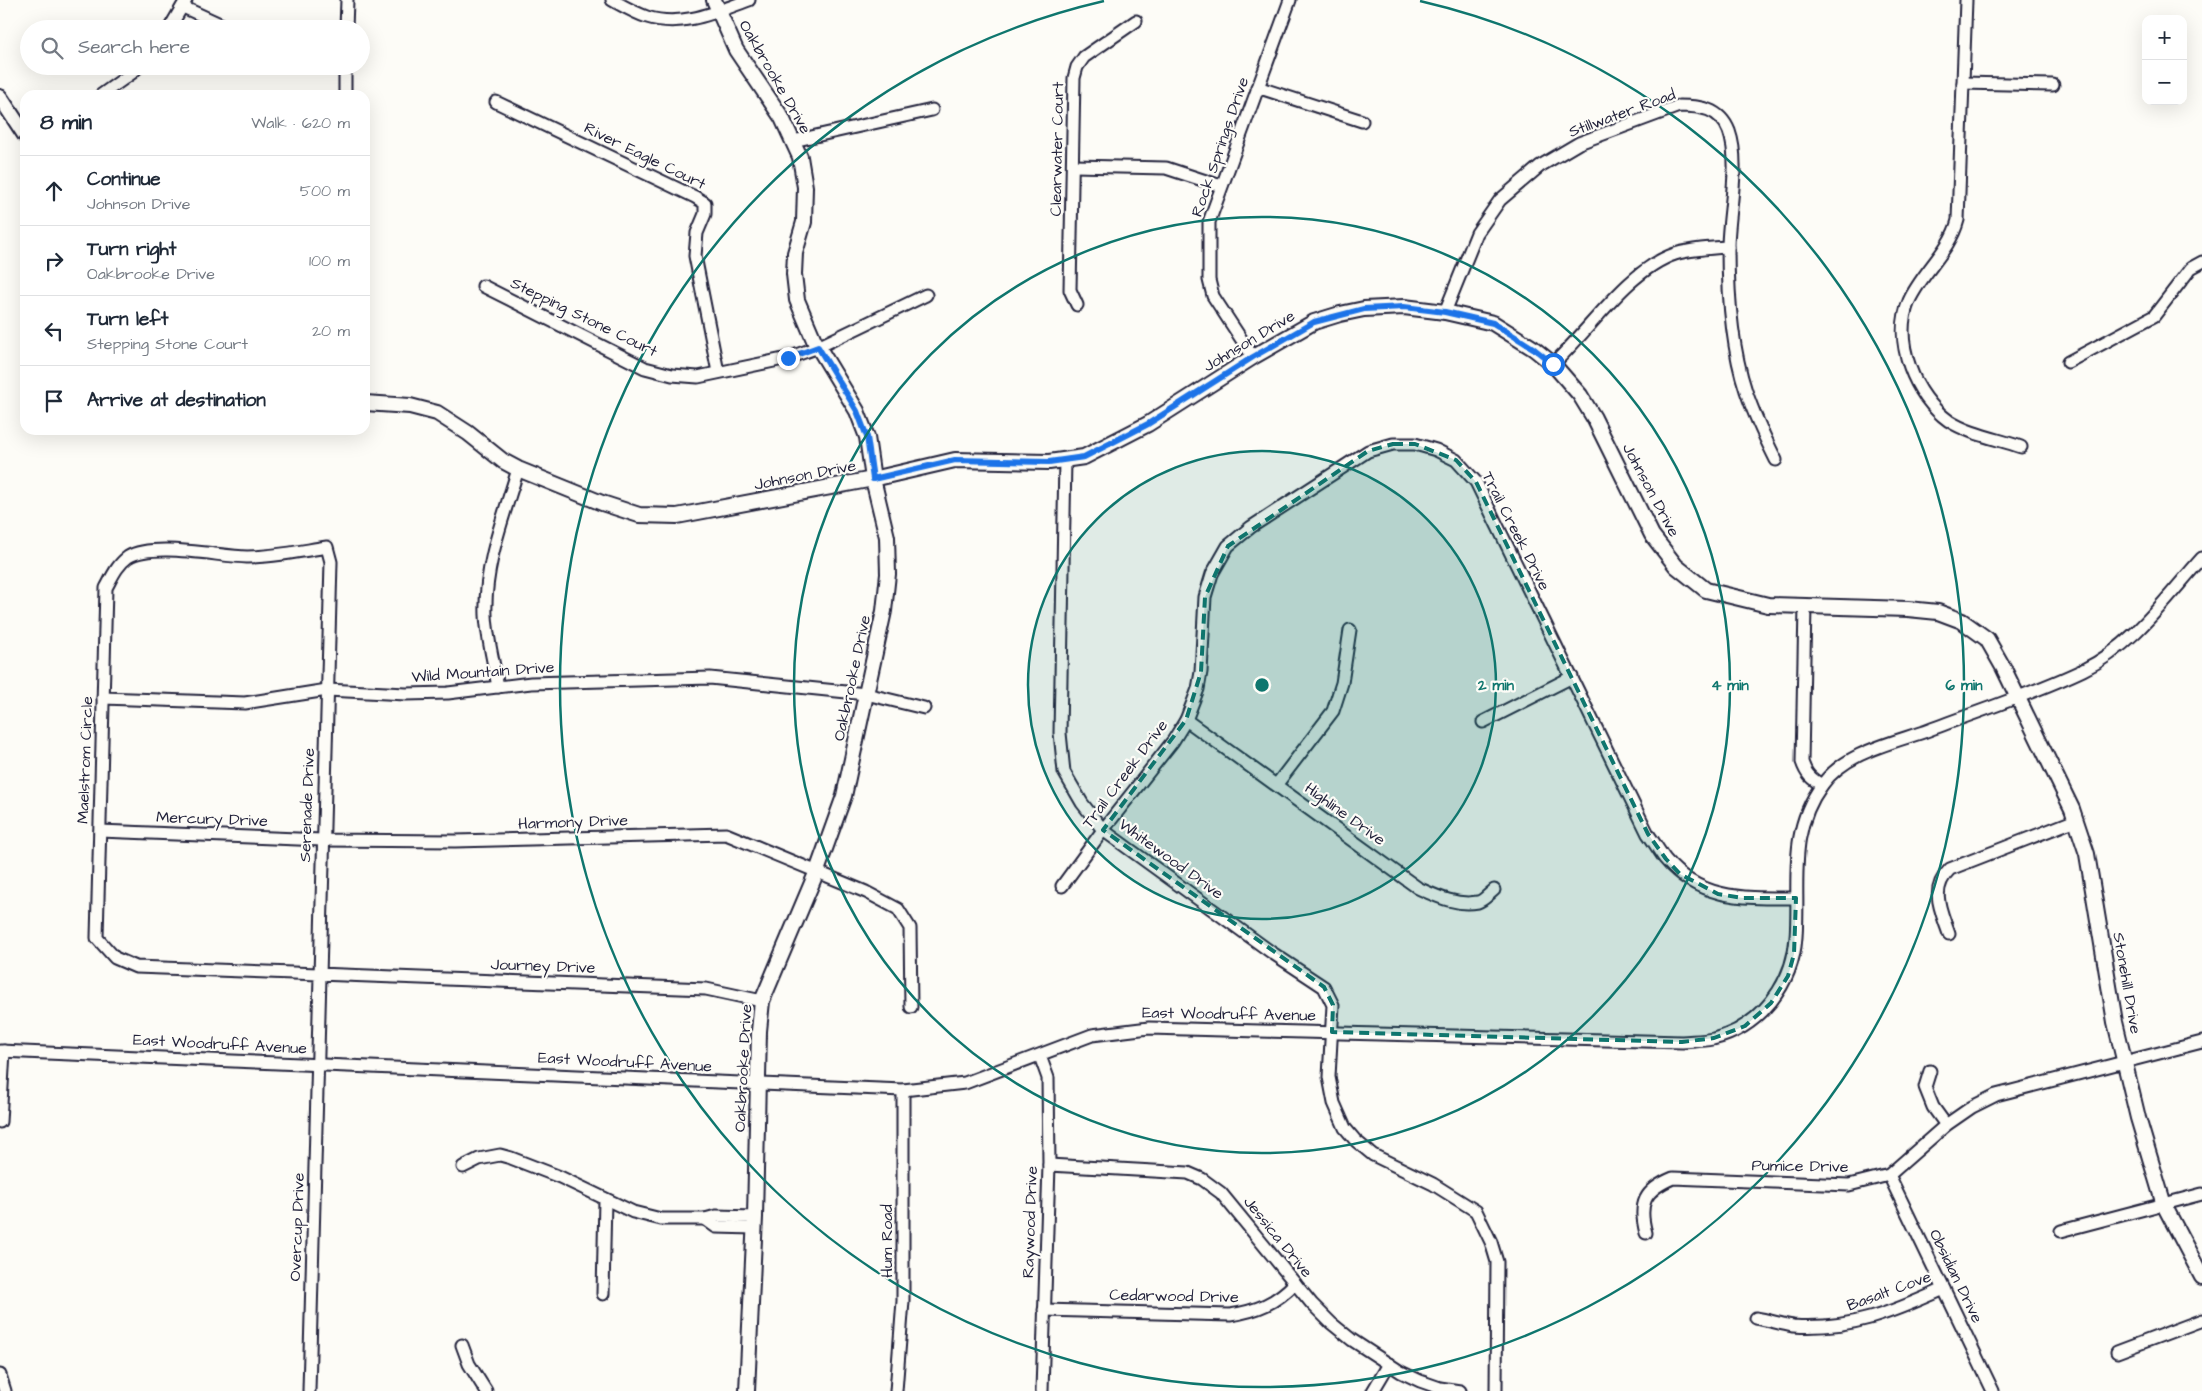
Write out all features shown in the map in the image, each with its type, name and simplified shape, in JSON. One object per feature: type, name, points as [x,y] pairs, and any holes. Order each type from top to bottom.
[{"type":"street","points":[[346,20],[347,0]]},
{"type":"street","points":[[612,0],[647,17],[668,22],[690,20],[716,5],[748,0]]},
{"type":"street","name":"Rock Springs Drive","points":[[1253,357],[1213,296],[1209,280],[1209,222],[1290,0]]},
{"type":"street","points":[[1966,0],[1958,220],[1955,232],[1916,289],[1909,303],[1905,320],[1906,353],[1912,372],[1935,409],[1950,421],[1964,428],[2021,447]]},
{"type":"street","points":[[175,20],[185,4],[214,20]]},
{"type":"street","name":"Oakbrooke Drive","points":[[716,5],[736,50],[782,118],[800,157],[805,187],[804,222],[795,252],[794,274],[797,300],[818,347],[857,411],[867,437],[873,479],[887,537],[888,574],[884,611],[844,796],[817,871],[762,1001],[747,1391]]},
{"type":"street","name":"Clearwater Court","points":[[1077,305],[1070,290],[1074,166],[1074,78],[1077,67],[1084,57],[1136,21]]},
{"type":"street","points":[[109,90],[131,75]]},
{"type":"street","points":[[345,90],[346,75]]},
{"type":"street","points":[[1963,83],[2053,85]]},
{"type":"street","points":[[1257,87],[1362,121]]},
{"type":"street","points":[[0,97],[20,127]]},
{"type":"street","name":"River Eagle Court","points":[[496,102],[705,203],[705,214],[697,232],[695,256],[718,372]]},
{"type":"street","name":"Stillwater Road","points":[[1445,312],[1477,233],[1500,200],[1540,166],[1579,143],[1679,106],[1696,106],[1712,110],[1723,120],[1732,142],[1733,195],[1728,247],[1734,342],[1745,390],[1756,419],[1776,460]]},
{"type":"street","points":[[792,141],[932,110]]},
{"type":"street","points":[[1074,166],[1166,168],[1221,186]]},
{"type":"street","points":[[1553,364],[1625,288],[1648,267],[1673,255],[1694,249],[1728,247]]},
{"type":"street","points":[[2068,362],[2154,316],[2191,268],[2202,262]]},
{"type":"street","name":"Stepping Stone Court","points":[[483,286],[645,368],[672,375],[698,377],[788,358],[818,347],[926,295]]},
{"type":"street","name":"Johnson Drive","points":[[370,403],[410,406],[437,413],[468,433],[503,461],[518,469],[602,503],[639,515],[677,516],[873,479],[955,460],[1049,462],[1084,457],[1148,424],[1253,357],[1314,322],[1340,314],[1386,307],[1445,312],[1493,323],[1533,348],[1553,364],[1580,396],[1594,418],[1652,535],[1676,566],[1706,590],[1768,604],[1908,609],[1938,612],[1962,621],[1987,639],[2017,697]]},
{"type":"street","name":"Trail Creek Drive","points":[[1062,886],[1103,830],[1174,740],[1186,720],[1198,689],[1201,672],[1205,597],[1212,574],[1228,546],[1251,527],[1368,450],[1393,444],[1415,444],[1436,450],[1456,460],[1476,482],[1648,834],[1666,859],[1680,874],[1699,886],[1718,894],[1742,898],[1796,898]]},
{"type":"street","name":"Whitewood Drive","points":[[1065,460],[1060,733],[1064,772],[1082,803],[1103,830],[1271,952],[1324,987],[1333,1005],[1332,1032]]},
{"type":"street","points":[[498,687],[486,615],[488,578],[494,546],[518,469]]},
{"type":"street","name":"Serenade Drive","points":[[319,1065],[322,840],[331,562],[327,547]]},
{"type":"street","name":"Maelstrom Circle","points":[[320,974],[136,967],[115,958],[98,938],[106,588],[116,568],[129,557],[152,550],[247,557],[269,556],[327,547]]},
{"type":"street","name":"East Woodruff Avenue","points":[[2,1051],[903,1090],[965,1084],[1092,1035],[1149,1028],[1682,1042],[1714,1038],[1746,1026],[1771,1003],[1788,976],[1797,936],[1797,850],[1803,819],[1822,785],[1836,770],[1864,754],[2017,697],[2082,670],[2120,647],[2200,563]]},
{"type":"street","points":[[1805,606],[1802,762],[1805,772],[1812,780],[1822,785]]},
{"type":"street","points":[[1277,784],[1333,710],[1342,683],[1350,630]]},
{"type":"street","points":[[1483,722],[1572,677]]},
{"type":"street","name":"Wild Mountain Drive","points":[[103,698],[245,702],[327,690],[406,694],[448,693],[531,683],[710,678],[866,694],[924,708]]},
{"type":"street","name":"Stonehill Drive","points":[[2017,697],[2057,776],[2076,820],[2086,854],[2115,1022],[2138,1118],[2164,1205],[2202,1278]]},
{"type":"street","name":"Highline Drive","points":[[1186,720],[1277,784],[1418,888],[1444,900],[1464,902],[1479,902],[1494,890]]},
{"type":"street","points":[[1949,934],[1937,900],[1940,878],[1950,869],[2076,820]]},
{"type":"street","name":"Mercury Drive","points":[[100,831],[322,840]]},
{"type":"street","name":"Harmony Drive","points":[[322,840],[455,841],[726,834],[866,892],[898,909],[910,928],[911,1007]]},
{"type":"street","name":"Journey Drive","points":[[320,974],[706,988],[762,1001]]},
{"type":"street","points":[[1332,1032],[1330,1077],[1334,1103],[1345,1128],[1356,1141],[1373,1155],[1455,1197],[1476,1210],[1483,1223],[1497,1262],[1496,1391]]},
{"type":"street","name":"Pumice Drive","points":[[1646,1233],[1642,1218],[1645,1197],[1657,1185],[1673,1178],[1849,1185],[1889,1175],[1909,1160],[1946,1125],[1972,1107],[1996,1095],[2202,1042]]},
{"type":"street","points":[[0,1122],[2,1051]]},
{"type":"street","name":"Raywood Drive","points":[[1040,1056],[1048,1078],[1048,1165],[1042,1391]]},
{"type":"street","name":"Overcup Drive","points":[[309,1391],[319,1065]]},
{"type":"street","points":[[1930,1071],[1925,1087],[1932,1107],[1946,1125]]},
{"type":"street","name":"Hum Road","points":[[896,1391],[904,1301],[903,1090]]},
{"type":"street","points":[[463,1167],[479,1159],[500,1155],[560,1177],[633,1212],[661,1219],[754,1223]]},
{"type":"street","name":"Jessica Drive","points":[[1048,1165],[1188,1173],[1202,1179],[1221,1193],[1295,1283],[1331,1323],[1352,1340],[1420,1381],[1440,1388],[1460,1391]]},
{"type":"street","name":"Obsidian Drive","points":[[1889,1175],[1993,1391]]},
{"type":"street","points":[[2061,1231],[2202,1194]]},
{"type":"street","points":[[603,1294],[605,1199]]},
{"type":"street","name":"Cedarwood Drive","points":[[1044,1310],[1230,1315],[1247,1313],[1268,1305],[1295,1283]]},
{"type":"street","name":"Basalt Cove","points":[[1756,1318],[1791,1325],[1820,1327],[1851,1324],[1897,1309],[1944,1289]]},
{"type":"street","points":[[2117,1352],[2202,1320]]},
{"type":"street","points":[[462,1345],[468,1364],[486,1391]]},
{"type":"street","points":[[1373,1391],[1389,1364]]},
{"type":"street","points":[[0,1375],[5,1391]]},
{"type":"highlighted area","points":[[1393,444],[1415,444],[1456,460],[1476,482],[1648,834],[1666,859],[1680,874],[1718,894],[1743,898],[1796,898],[1794,954],[1788,976],[1771,1003],[1745,1026],[1714,1038],[1682,1042],[1332,1032],[1333,1005],[1324,987],[1103,830],[1186,720],[1201,672],[1205,597],[1228,546],[1368,451]]},
{"type":"route","points":[[788,358],[818,347],[857,411],[867,437],[873,479],[955,460],[1049,462],[1084,457],[1148,424],[1253,357],[1314,322],[1364,309],[1404,307],[1445,312],[1493,323],[1533,348],[1553,364]]}]
